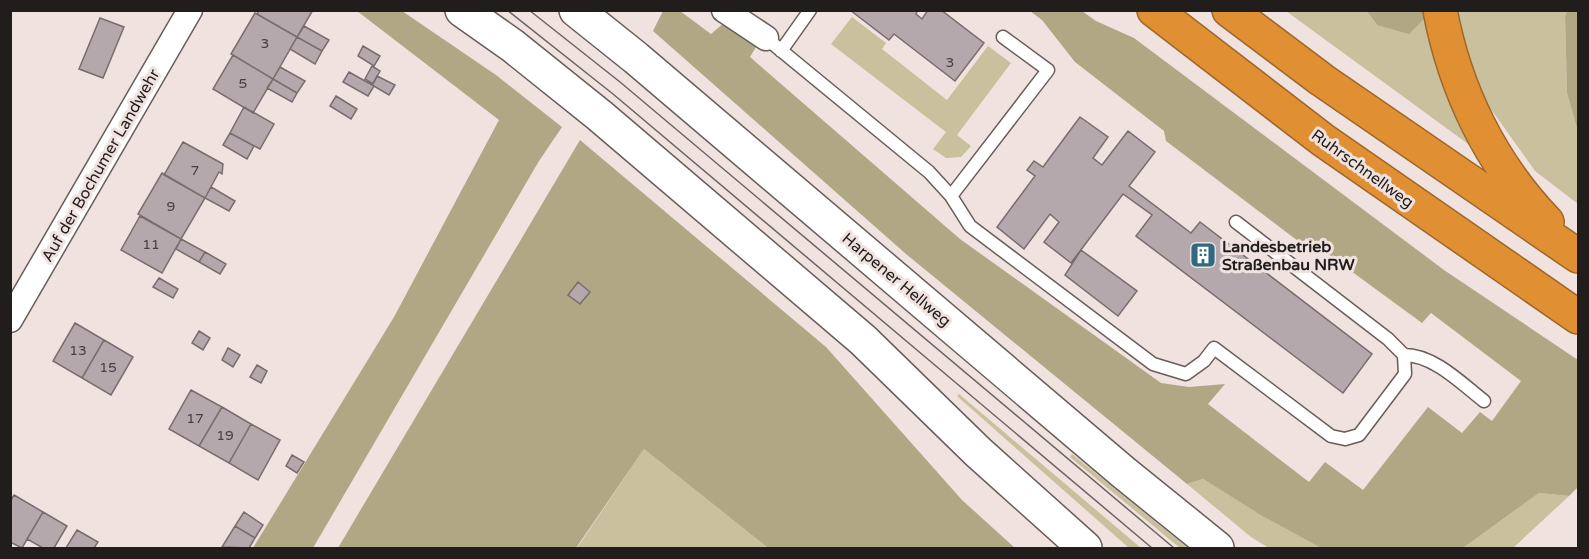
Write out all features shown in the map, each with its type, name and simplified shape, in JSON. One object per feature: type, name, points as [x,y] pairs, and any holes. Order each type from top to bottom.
[{"type":"highway","name":"Ruhrschnellweg","points":[[1154,10],[1323,140],[1578,317]]},
{"type":"highway","points":[[1228,10],[1341,94],[1578,256]]},
{"type":"highway","points":[[1440,10],[1448,51],[1483,136],[1507,174],[1534,209],[1578,251]]},
{"type":"main road","points":[[462,10],[513,46],[600,116],[863,340],[978,452],[1085,549]]},
{"type":"main road","name":"Harpener Hellweg","points":[[576,10],[636,58],[1123,472],[1217,549]]},
{"type":"street","name":"Auf der Bochumer Landwehr","points":[[10,320],[190,10]]},
{"type":"street","points":[[724,10],[774,44]]},
{"type":"lane","points":[[810,10],[774,44],[929,172],[951,196],[970,226],[1153,364],[1186,374],[1204,361],[1214,348],[1331,436],[1346,439],[1359,435],[1405,374],[1404,355],[1388,339],[1236,222]]},
{"type":"lane","points":[[951,196],[1048,70],[1003,37]]},
{"type":"lane","points":[[1404,355],[1418,355],[1434,363],[1484,401]]},
{"type":"shaded area","points":[[1568,10],[1578,11],[1578,132],[1567,93],[1565,16]]},
{"type":"shaded area","points":[[357,11],[402,11],[496,75],[562,127],[539,161],[313,548],[253,548],[394,317],[499,120]]},
{"type":"shaded area","points":[[663,11],[680,11],[711,34],[725,22],[756,47],[750,57],[960,239],[1161,383],[1189,387],[1225,384],[1208,404],[1309,482],[1325,462],[1363,490],[1428,407],[1462,433],[1480,412],[1492,421],[1521,381],[1431,313],[1422,323],[1306,238],[1302,244],[1166,141],[1164,131],[1075,62],[1042,20],[1030,11],[1082,11],[1096,21],[1134,38],[1444,270],[1578,360],[1578,487],[1569,496],[1539,493],[1463,548],[1321,548],[1262,516],[1203,479],[1187,484],[906,254],[653,31]]},
{"type":"shaded area","points":[[1286,11],[1367,11],[1377,25],[1426,17],[1431,47],[1475,149]]},
{"type":"shaded area","points":[[1367,11],[1426,11],[1426,17],[1409,34],[1377,25]]},
{"type":"shaded area","points":[[1454,11],[1568,11],[1565,16],[1567,93],[1578,132],[1578,204],[1535,171],[1478,91]]},
{"type":"shaded area","points":[[852,17],[886,43],[882,49],[947,100],[988,46],[1011,63],[957,135],[971,146],[961,157],[946,158],[933,149],[946,132],[831,44]]},
{"type":"shaded area","points":[[580,140],[826,347],[962,500],[1015,548],[768,548],[644,449],[576,548],[338,548]]},
{"type":"shaded area","points":[[959,394],[1141,548],[1129,548],[957,396]]},
{"type":"shaded area","points":[[644,449],[768,548],[577,548]]},
{"type":"shaded area","points":[[1072,454],[1188,548],[1180,548],[1070,457]]},
{"type":"shaded area","points":[[1203,479],[1262,516],[1321,548],[1269,548],[1251,537],[1187,484]]},
{"type":"shaded area","points":[[1539,493],[1569,496],[1513,548],[1463,548]]},
{"type":"building","points":[[259,10],[313,10],[297,37],[257,14]]},
{"type":"building","points":[[850,10],[918,10],[916,14],[922,19],[928,10],[941,10],[984,43],[955,81],[894,34],[889,40]]},
{"type":"building","points":[[255,13],[297,37],[273,79],[231,54]]},
{"type":"building","points":[[100,18],[124,27],[103,78],[79,69]]},
{"type":"building","points":[[304,26],[329,40],[322,51],[297,37]]},
{"type":"building","points":[[297,37],[322,51],[315,64],[290,49]]},
{"type":"building","points":[[363,46],[380,56],[374,66],[358,56]]},
{"type":"building","points":[[233,55],[273,79],[253,113],[213,89]]},
{"type":"building","points":[[372,66],[380,71],[373,84],[365,79]]},
{"type":"building","points":[[280,67],[305,81],[297,93],[273,79]]},
{"type":"building","points":[[349,72],[374,86],[368,96],[343,82]]},
{"type":"building","points":[[377,76],[395,85],[389,95],[372,85]]},
{"type":"building","points":[[273,79],[297,93],[292,102],[267,88]]},
{"type":"building","points":[[336,96],[357,109],[351,119],[330,106]]},
{"type":"building","points":[[244,107],[274,124],[260,149],[230,133]]},
{"type":"building","name":"Landesbetrieb Straßenbau NRW","points":[[1080,117],[1108,137],[1093,158],[1102,165],[1128,131],[1155,152],[1129,186],[1191,233],[1200,222],[1372,354],[1343,393],[1136,236],[1152,215],[1123,194],[1071,263],[1044,242],[1059,222],[1050,214],[1024,249],[997,227],[1035,176],[1027,170],[1034,161],[1043,167]]},
{"type":"building","points":[[230,133],[254,146],[247,159],[223,145]]},
{"type":"building","points":[[183,142],[223,164],[222,174],[219,172],[205,198],[164,175]]},
{"type":"building","points":[[162,173],[205,198],[181,239],[138,214]]},
{"type":"building","points":[[211,187],[235,201],[229,211],[205,198]]},
{"type":"building","points":[[140,216],[181,239],[162,273],[121,250]]},
{"type":"building","points":[[181,239],[205,252],[199,262],[176,249]]},
{"type":"building","points":[[1081,250],[1137,291],[1118,316],[1065,275]]},
{"type":"building","points":[[205,252],[226,264],[220,274],[199,262]]},
{"type":"building","points":[[159,278],[178,289],[173,298],[153,287]]},
{"type":"building","points":[[578,282],[590,292],[580,304],[568,295]]},
{"type":"building","points":[[75,323],[104,340],[82,378],[53,361]]},
{"type":"building","points":[[199,331],[210,338],[203,350],[192,343]]},
{"type":"building","points":[[104,340],[133,357],[111,395],[82,378]]},
{"type":"building","points":[[228,348],[240,355],[233,367],[222,360]]},
{"type":"building","points":[[257,365],[267,371],[261,383],[250,377]]},
{"type":"building","points":[[191,390],[222,407],[199,446],[169,429]]},
{"type":"building","points":[[222,407],[251,424],[229,463],[199,446]]},
{"type":"building","points":[[251,424],[280,440],[258,480],[229,463]]},
{"type":"building","points":[[292,455],[304,462],[297,473],[286,466]]},
{"type":"building","points":[[14,495],[43,512],[22,548],[10,542],[10,502]]},
{"type":"building","points":[[43,512],[67,526],[54,548],[43,548],[27,539]]},
{"type":"building","points":[[244,512],[263,525],[255,538],[235,526]]},
{"type":"building","points":[[235,526],[255,538],[249,548],[222,547]]},
{"type":"building","points":[[77,530],[98,542],[94,548],[66,548]]},
{"type":"tram line","points":[[507,10],[613,94],[1152,548]]},
{"type":"tram line","points":[[529,10],[620,82],[1174,548]]},
{"type":"place","name":"Landesbetrieb Straßenbau NRW","points":[[1203,255]]}]
